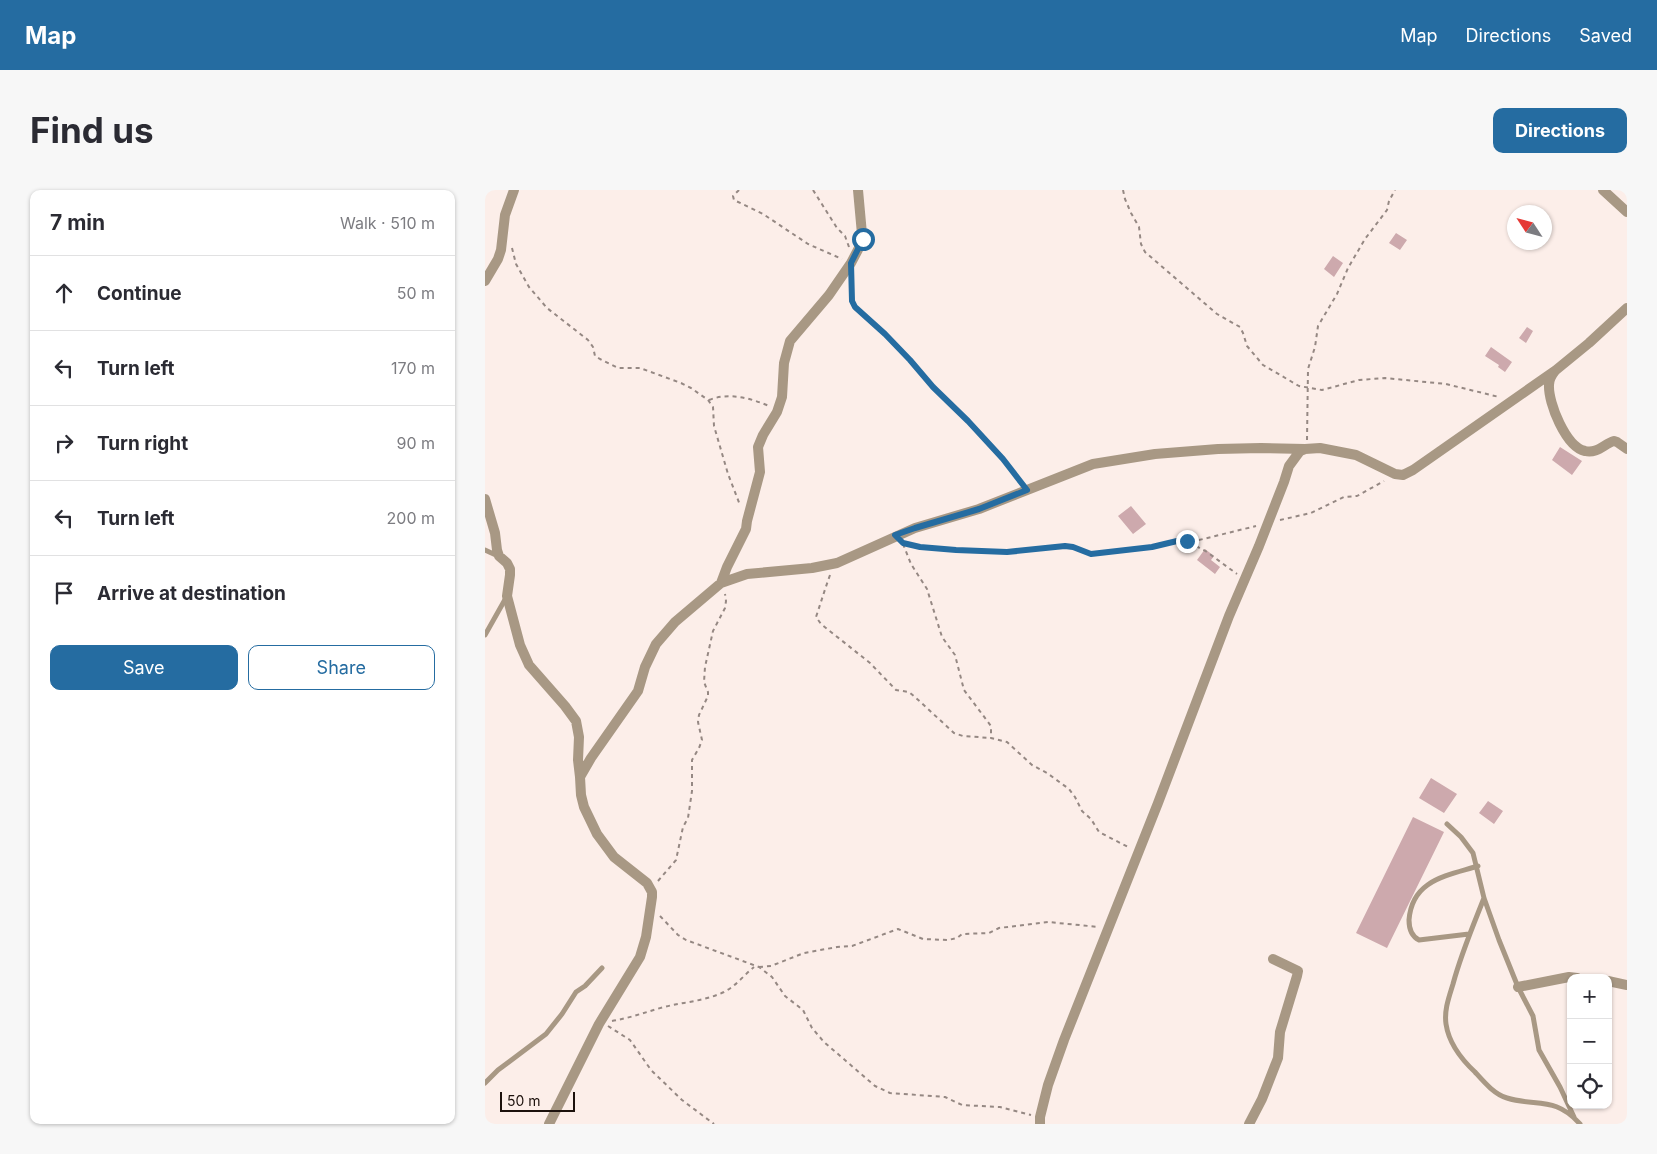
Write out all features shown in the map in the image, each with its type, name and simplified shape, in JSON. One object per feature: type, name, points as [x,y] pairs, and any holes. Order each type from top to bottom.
[{"type":"street","points":[[485,281],[498,259],[504,232],[505,215],[515,190]]},
{"type":"street","points":[[724,581],[727,567],[746,530],[760,472],[758,446],[777,412],[782,397],[784,363],[790,341],[829,295],[863,239],[858,190]]},
{"type":"street","points":[[1603,190],[1627,212]]},
{"type":"street","points":[[580,777],[591,758],[638,691],[645,667],[656,644],[675,622],[724,581],[747,574],[812,568],[837,563],[895,535],[979,509],[1093,464],[1155,454],[1239,448],[1332,449],[1356,454],[1395,474],[1403,475],[1413,470],[1556,370],[1627,308]]},
{"type":"street","points":[[1556,370],[1550,376],[1550,393],[1563,431],[1570,441],[1584,451],[1598,450],[1611,442],[1617,442],[1627,449]]},
{"type":"street","points":[[1617,442],[1627,434]]},
{"type":"street","points":[[1040,1121],[1048,1085],[1064,1040],[1139,853],[1244,578],[1285,482],[1289,466],[1300,452],[1306,449]]},
{"type":"street","points":[[485,500],[495,533],[499,556],[507,562],[509,569],[507,596],[520,645],[529,665],[576,721],[579,737],[578,760],[581,795],[584,807],[606,848],[614,857],[647,883],[652,892],[645,946],[635,968],[600,1023],[549,1124]]},
{"type":"street","points":[[1249,1124],[1262,1099],[1278,1058],[1280,1032],[1298,971],[1273,959]]},
{"type":"street","points":[[1518,987],[1567,977]]},
{"type":"street","points":[[1612,982],[1627,985]]},
{"type":"lane","points":[[485,550],[499,556]]},
{"type":"lane","points":[[485,635],[507,596]]},
{"type":"lane","points":[[1447,824],[1461,837],[1473,853],[1478,866],[1484,898],[1518,987],[1533,1016],[1539,1050],[1574,1117],[1580,1124]]},
{"type":"lane","points":[[1469,934],[1419,940],[1411,932],[1409,922],[1411,906],[1416,896],[1427,884],[1438,878],[1478,866]]},
{"type":"lane","points":[[1484,898],[1469,934],[1446,1004],[1446,1024],[1451,1043],[1463,1060],[1490,1088],[1505,1097],[1519,1101],[1553,1105],[1574,1117]]},
{"type":"lane","points":[[485,1083],[497,1070],[546,1034],[576,992],[585,986],[602,968]]},
{"type":"path","points":[[739,190],[732,197],[734,200],[763,214],[808,244],[848,261]]},
{"type":"path","points":[[813,190],[837,228],[848,241],[852,301],[855,307],[885,334],[933,387],[968,421],[1003,459],[1027,490]]},
{"type":"path","points":[[1123,190],[1131,214],[1139,227],[1141,244],[1145,252],[1217,314],[1240,328],[1247,346],[1263,365],[1290,382],[1309,389],[1322,390],[1371,378],[1411,379],[1481,391],[1511,402]]},
{"type":"path","points":[[1306,449],[1308,369],[1315,347],[1318,326],[1337,294],[1348,268],[1365,239],[1387,210],[1395,190]]},
{"type":"path","points":[[504,232],[509,237],[516,264],[529,287],[547,308],[587,340],[593,347],[595,356],[618,368],[640,368],[681,383],[708,400],[713,407],[714,426],[728,474],[747,521]]},
{"type":"path","points":[[708,400],[719,396],[736,396],[758,401],[777,412]]},
{"type":"path","points":[[903,543],[920,547],[1007,552],[1065,546],[1091,554],[1152,547],[1177,541],[1190,542],[1311,513],[1344,497],[1357,496],[1395,476],[1403,475]]},
{"type":"path","points":[[895,535],[903,543],[911,564],[927,589],[942,637],[955,655],[964,690],[991,726],[991,738]]},
{"type":"path","points":[[1190,542],[1244,578]]},
{"type":"path","points":[[837,563],[822,595],[817,619],[870,664],[896,690],[909,692],[954,733],[1007,742],[1033,765],[1069,789],[1082,811],[1091,819],[1099,832],[1139,853]]},
{"type":"path","points":[[652,892],[659,880],[676,860],[683,827],[688,818],[692,791],[692,760],[702,740],[698,722],[699,715],[708,692],[704,682],[705,666],[713,631],[725,608],[726,580],[724,581]]},
{"type":"path","points":[[650,904],[686,940],[755,967],[771,966],[805,954],[837,947],[852,946],[898,929],[923,939],[949,940],[957,938],[962,934],[989,933],[999,928],[1048,922],[1109,928]]},
{"type":"path","points":[[600,1023],[633,1017],[722,992],[730,988],[755,967]]},
{"type":"path","points":[[759,967],[772,977],[785,996],[803,1010],[813,1028],[825,1042],[875,1086],[884,1091],[917,1096],[945,1097],[962,1105],[1000,1107],[1040,1121]]},
{"type":"path","points":[[600,1023],[630,1040],[651,1070],[682,1100],[714,1124]]},
{"type":"building","points":[[1396,233],[1407,240],[1400,250],[1389,243]]},
{"type":"building","points":[[1333,256],[1343,263],[1334,277],[1324,269]]},
{"type":"building","points":[[1527,327],[1533,331],[1526,343],[1519,338]]},
{"type":"building","points":[[1491,347],[1512,362],[1505,372],[1498,367],[1499,365],[1485,356]]},
{"type":"building","points":[[1560,447],[1582,461],[1572,475],[1552,460]]},
{"type":"building","points":[[1131,506],[1146,524],[1133,534],[1118,516]]},
{"type":"building","points":[[1205,549],[1214,556],[1211,560],[1220,567],[1215,574],[1197,560]]},
{"type":"building","points":[[1431,778],[1457,794],[1444,813],[1419,798]]},
{"type":"building","points":[[1488,801],[1503,811],[1494,824],[1479,813]]},
{"type":"building","points":[[1413,817],[1444,832],[1387,948],[1356,933]]},
{"type":"route","points":[[863,239],[851,263],[853,280],[852,301],[855,307],[885,334],[933,387],[968,421],[1003,459],[1027,490],[979,509],[895,535],[903,543],[920,547],[1007,552],[1065,546],[1091,554],[1163,546],[1177,541],[1187,541]]}]
